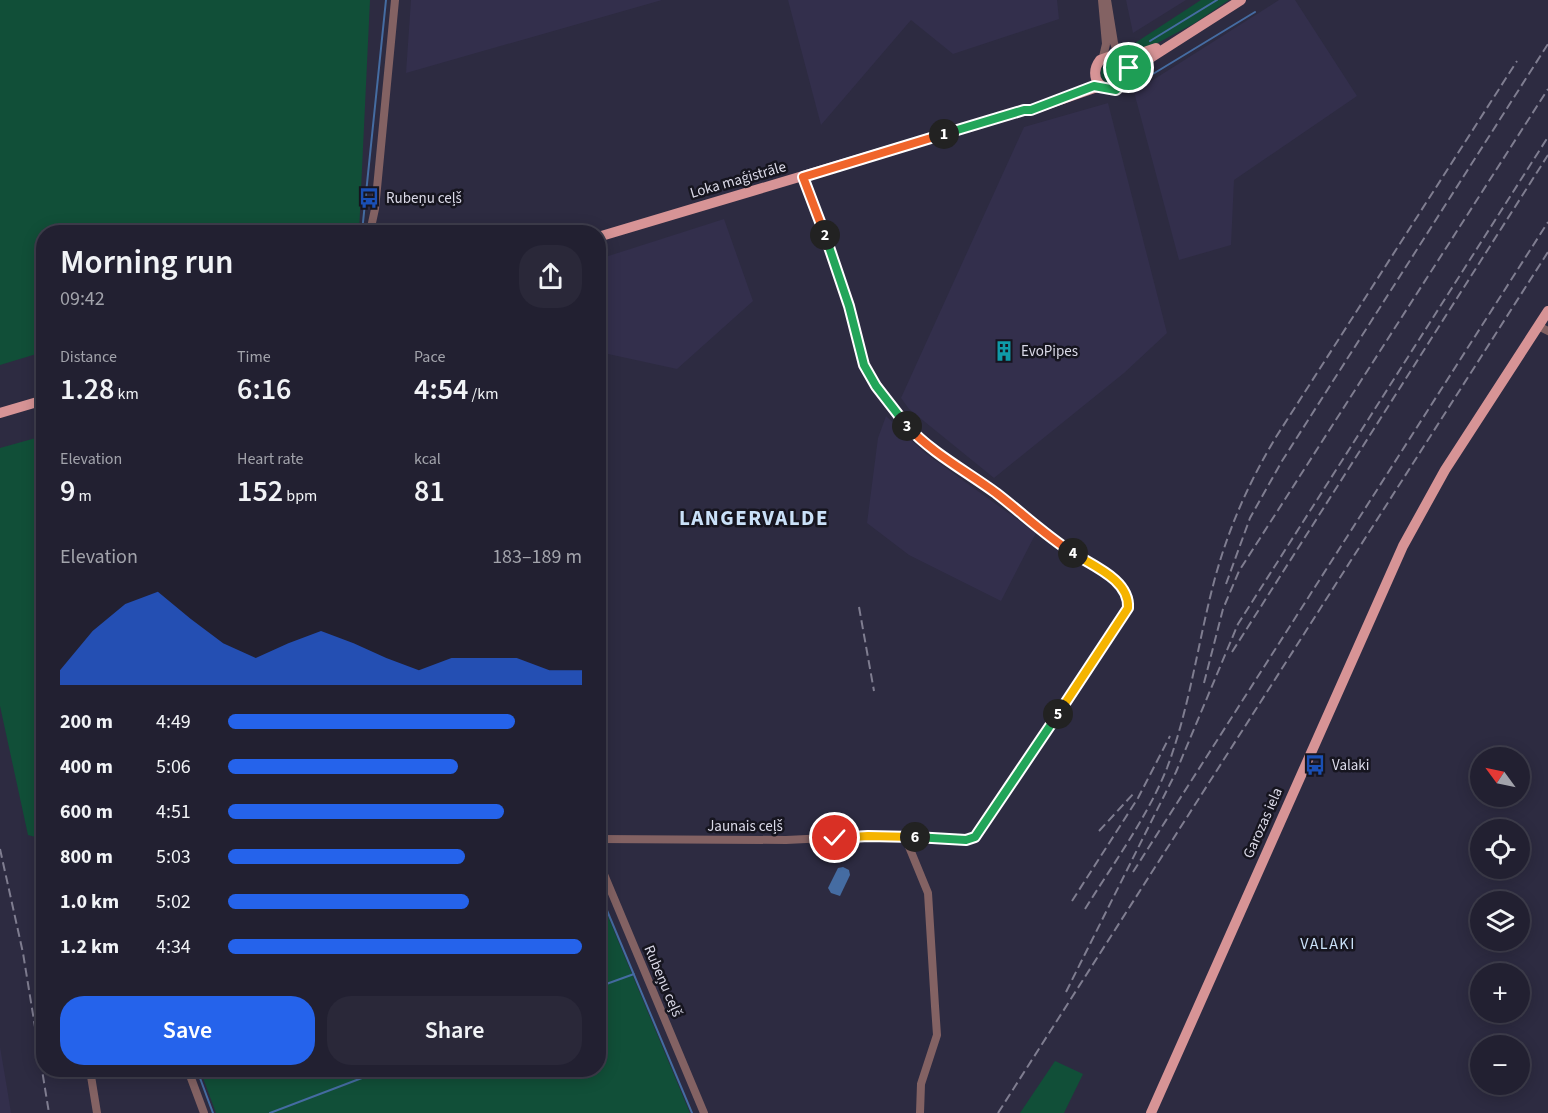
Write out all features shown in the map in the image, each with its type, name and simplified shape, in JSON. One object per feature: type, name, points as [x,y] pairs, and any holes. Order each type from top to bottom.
[{"type":"main road","name":"Loka maģistrāle","points":[[1024,110],[1031,110],[1100,86],[1108,90],[1116,90],[1126,84],[1130,73],[1241,0]]},
{"type":"main road","name":"Loka maģistrāle","points":[[606,235],[1024,110],[1084,82],[1094,73],[1096,64],[1103,57],[1121,58],[1178,40]]},
{"type":"main road","points":[[1121,58],[1130,73]]},
{"type":"main road","points":[[1094,73],[1100,86]]},
{"type":"main road","name":"Garozas iela","points":[[1151,1113],[1403,546],[1445,470],[1543,328],[1548,311]]},
{"type":"main road","points":[[0,413],[36,402]]},
{"type":"street","points":[[375,225],[395,0]]},
{"type":"street","points":[[1102,0],[1106,44],[1103,57]]},
{"type":"street","points":[[1107,0],[1114,44],[1121,58]]},
{"type":"street","name":"Jaunais ceļš","points":[[606,839],[905,837],[966,840],[975,837],[1079,685],[1128,608],[1125,591],[1111,577],[1060,544],[997,494],[937,453],[899,417],[864,365],[842,284],[803,177]]},
{"type":"street","points":[[372,225],[375,209]]},
{"type":"street","points":[[905,837],[928,893],[936,1015],[937,1035],[923,1075],[920,1113]]},
{"type":"street","name":"Rubeņu ceļš","points":[[606,879],[704,1113]]},
{"type":"street","points":[[91,1077],[97,1113]]},
{"type":"street","points":[[191,1077],[204,1113]]},
{"type":"shaded area","points":[[411,0],[662,0],[406,73]]},
{"type":"shaded area","points":[[788,0],[1057,0],[1059,19],[953,54],[911,20],[821,125]]},
{"type":"shaded area","points":[[1126,0],[1186,0],[1133,33]]},
{"type":"shaded area","points":[[1279,0],[1295,0],[1357,96],[1234,180],[1231,245],[1179,260],[1134,92]]},
{"type":"shaded area","points":[[1108,103],[1167,333],[1124,373],[994,478],[909,409],[901,398],[1024,127]]},
{"type":"shaded area","points":[[724,219],[753,301],[677,369],[606,354],[606,257]]},
{"type":"shaded area","points":[[886,416],[925,453],[1036,533],[1001,601],[909,555],[867,523],[878,438]]},
{"type":"shaded area","points":[[0,1047],[7,1088],[11,1113],[0,1113]]},
{"type":"green space","points":[[0,0],[370,0],[359,225],[36,225],[36,354],[0,365]]},
{"type":"green space","points":[[1201,0],[1229,0],[1195,23],[1137,54],[1135,43]]},
{"type":"green space","points":[[1112,62],[1120,65],[1123,73],[1120,81],[1112,84],[1104,81],[1101,73],[1104,65]]},
{"type":"green space","points":[[36,438],[36,837],[28,835],[0,706],[0,448]]},
{"type":"green space","points":[[606,912],[690,1113],[216,1113],[203,1077],[606,1077]]},
{"type":"green space","points":[[1055,1061],[1083,1074],[1064,1113],[1020,1113]]},
{"type":"water","points":[[843,867],[849,870],[850,875],[840,896],[831,893],[828,888],[838,868]]},
{"type":"waterway","points":[[363,225],[386,0]]},
{"type":"waterway","points":[[1150,41],[1217,0]]},
{"type":"waterway","points":[[1143,80],[1255,12]]},
{"type":"waterway","points":[[606,908],[692,1113]]},
{"type":"waterway","points":[[606,984],[634,974]]},
{"type":"waterway","points":[[200,1077],[213,1113]]},
{"type":"waterway","points":[[270,1113],[365,1077]]},
{"type":"railway","points":[[1226,584],[1250,518],[1282,461],[1548,44]]},
{"type":"railway","points":[[1085,909],[1140,823],[1167,768],[1182,721],[1221,559],[1233,523],[1257,471],[1276,437],[1517,61]]},
{"type":"railway","points":[[1204,683],[1223,609],[1239,571],[1548,89]]},
{"type":"railway","points":[[1066,992],[1176,772],[1238,624],[1548,137]]},
{"type":"railway","points":[[1232,652],[1548,155]]},
{"type":"railway","points":[[1133,872],[1548,222]]},
{"type":"railway","points":[[998,1113],[1548,252]]},
{"type":"railway","points":[[859,607],[874,691]]},
{"type":"railway","points":[[1072,901],[1138,798],[1170,736]]},
{"type":"railway","points":[[1099,831],[1134,793]]},
{"type":"railway","points":[[0,849],[23,953],[36,1033]]},
{"type":"railway","points":[[43,1077],[49,1113]]},
{"type":"place","name":"Rubeņu ceļš","points":[[369,198]]},
{"type":"place","name":"EvoPipes","points":[[1004,351]]},
{"type":"place","name":"Valaki","points":[[1315,765]]},
{"type":"district","name":"LANGERVALDE","points":[[754,518]]},
{"type":"district","name":"VALAKI","points":[[1328,944]]},
{"type":"route","points":[[835,838],[868,836],[966,840],[975,837],[1079,685],[1094,658],[1123,619],[1128,608],[1128,600],[1125,591],[1111,577],[1037,528],[997,494],[937,453],[899,417],[864,365],[842,284],[803,177],[1024,110],[1031,110],[1094,86],[1116,90],[1126,84],[1129,79],[1129,68]]}]
